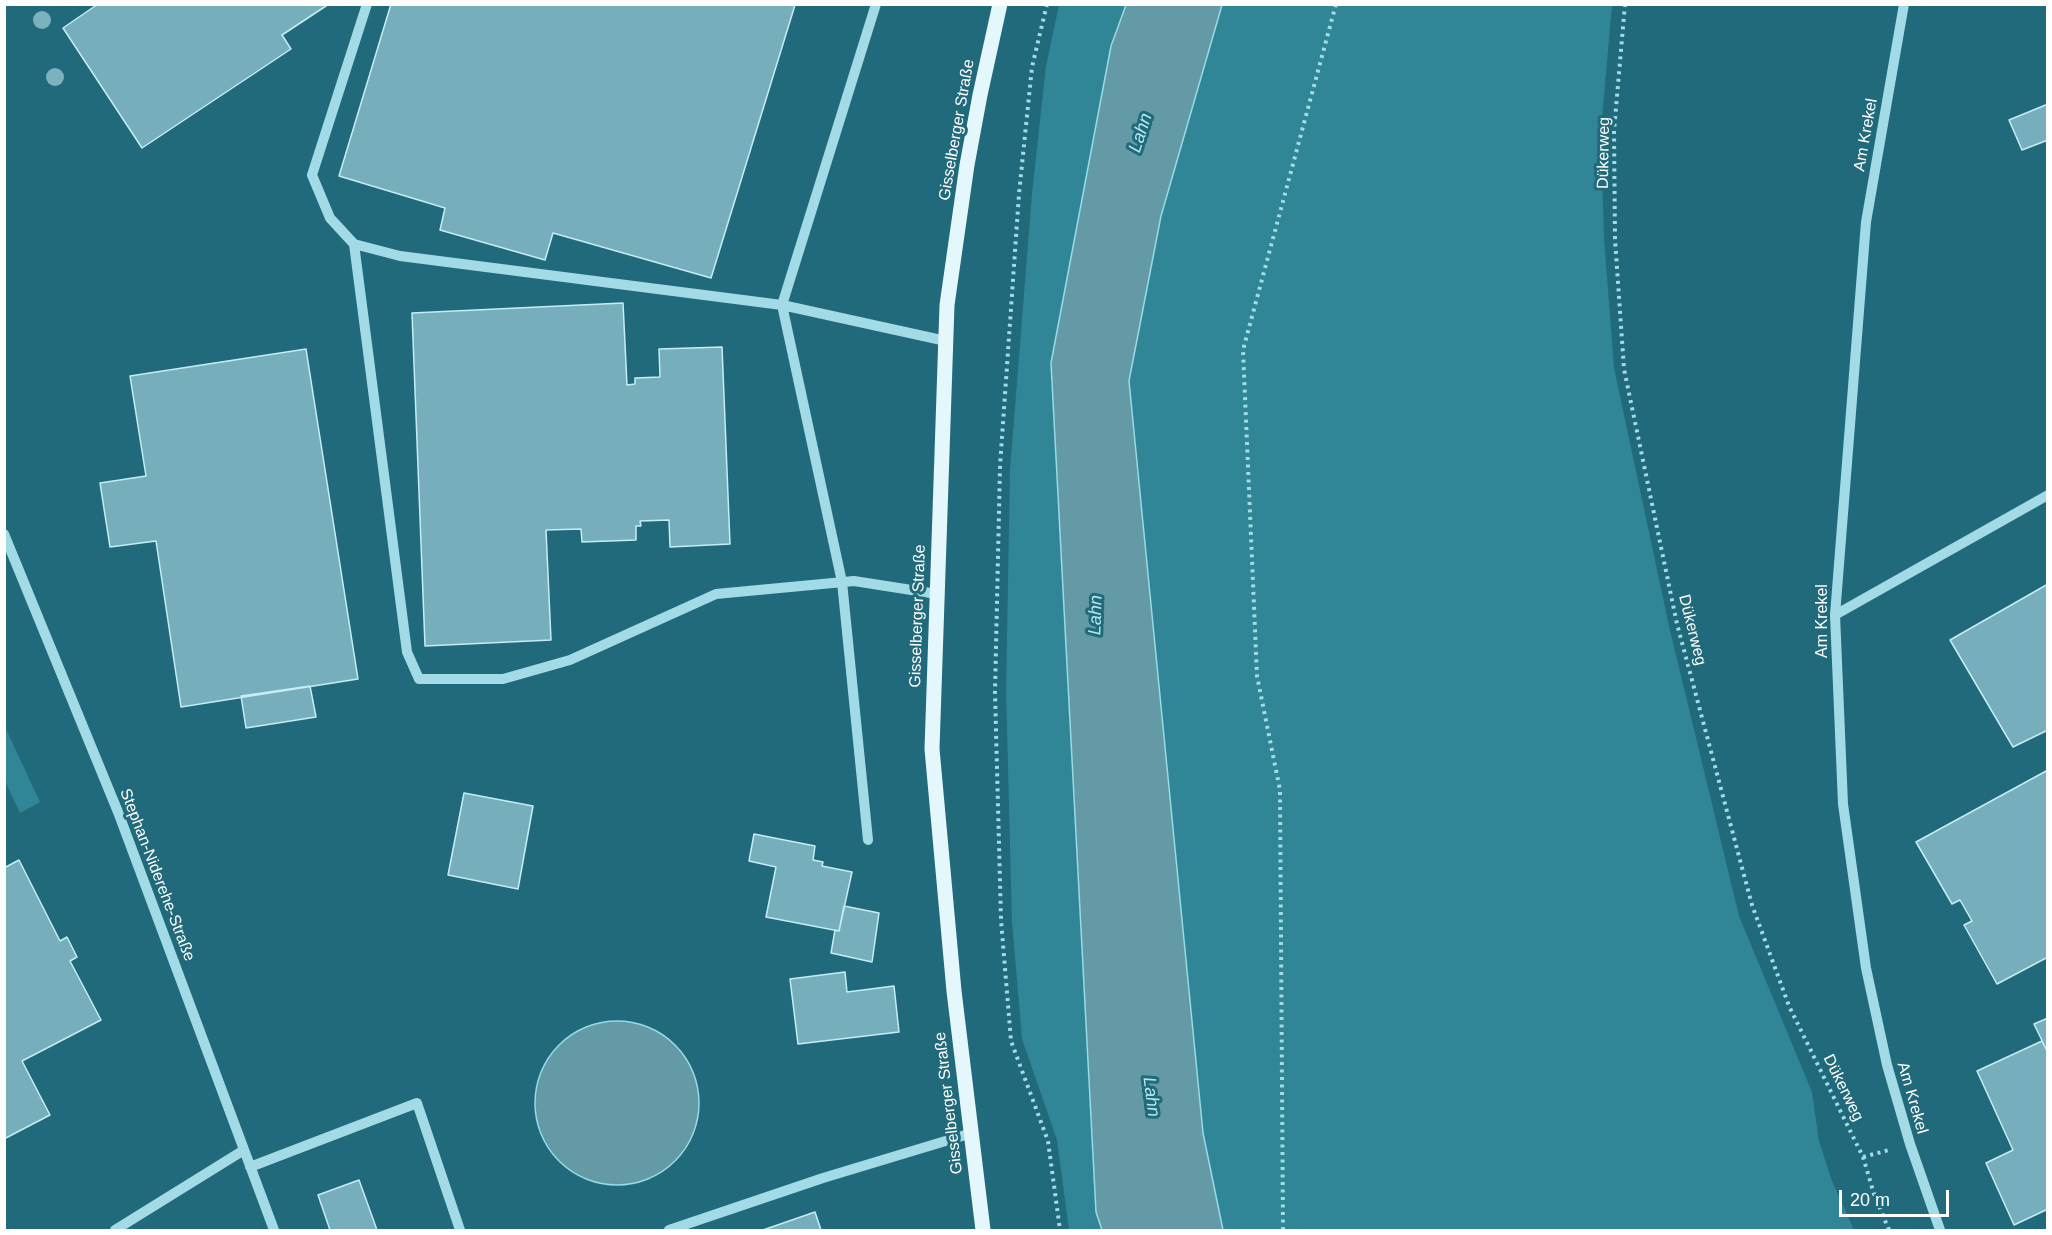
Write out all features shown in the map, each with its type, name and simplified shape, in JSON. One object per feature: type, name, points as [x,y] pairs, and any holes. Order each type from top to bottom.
[{"type":"main road","name":"Gisselberger Straße","points":[[982,1230],[954,991],[932,749],[947,305],[967,165],[1000,4]]},
{"type":"street","points":[[367,4],[312,175],[330,218],[354,244],[400,256],[782,305],[946,341]]},
{"type":"street","points":[[868,840],[842,582],[782,305],[876,4]]},
{"type":"street","name":"Am Krekel","points":[[1904,4],[1866,222],[1835,615],[1843,804],[1866,968],[1887,1065],[1910,1144],[1940,1230]]},
{"type":"street","points":[[354,244],[407,652],[419,679],[503,679],[570,660],[716,594],[854,581],[937,594]]},
{"type":"street","points":[[1835,615],[2048,495]]},
{"type":"street","name":"Stephan-Niderehe-Straße","points":[[4,534],[118,812],[274,1230]]},
{"type":"street","points":[[250,1167],[417,1103],[460,1230]]},
{"type":"street","points":[[669,1230],[823,1178],[972,1133]]},
{"type":"street","points":[[115,1230],[244,1150]]},
{"type":"path","points":[[1047,4],[1032,67],[1019,194],[1000,466],[995,692],[1001,920],[1011,1041],[1048,1141],[1060,1230]]},
{"type":"path","points":[[1283,1230],[1280,790],[1257,676],[1243,350],[1336,4]]},
{"type":"path","name":"Dükerweg","points":[[1624,4],[1614,131],[1616,238],[1624,369],[1677,624],[1752,905],[1789,1006],[1863,1157],[1888,1230]]},
{"type":"shaded area","points":[[1059,5],[1126,5],[1111,46],[1051,363],[1096,1212],[1102,1230],[1069,1230],[1057,1140],[1022,1039],[1012,922],[1006,691],[1010,470],[1032,193],[1046,66]]},
{"type":"shaded area","points":[[1222,5],[1612,5],[1601,130],[1604,238],[1614,368],[1669,626],[1739,916],[1812,1092],[1819,1141],[1832,1181],[1854,1230],[1223,1230],[1203,1133],[1129,381],[1161,216]]},
{"type":"shaded area","points":[[5,727],[40,802],[20,813],[5,781]]},
{"type":"water","name":"Lahn","points":[[1126,5],[1222,5],[1161,216],[1129,381],[1203,1133],[1223,1230],[1102,1230],[1096,1212],[1051,363],[1111,46]]},
{"type":"water","points":[[617,1021],[648,1028],[675,1045],[692,1072],[699,1103],[692,1134],[675,1161],[648,1178],[617,1185],[586,1178],[559,1161],[542,1134],[535,1103],[542,1072],[559,1045],[586,1028]]},
{"type":"building","points":[[98,4],[329,4],[282,35],[291,49],[142,148],[63,28]]},
{"type":"building","points":[[391,4],[795,5],[711,278],[553,233],[545,260],[440,230],[445,208],[339,176]]},
{"type":"building","points":[[2048,104],[2048,140],[2022,150],[2009,120]]},
{"type":"building","points":[[623,303],[627,385],[635,384],[635,378],[660,377],[659,349],[722,347],[730,544],[670,547],[669,520],[640,521],[641,526],[636,526],[636,540],[582,542],[581,529],[546,530],[551,640],[425,646],[412,313]]},
{"type":"building","points":[[306,349],[358,679],[181,707],[156,541],[110,547],[100,483],[146,476],[130,376]]},
{"type":"building","points":[[2048,584],[2048,730],[2013,747],[1950,640]]},
{"type":"building","points":[[310,686],[316,717],[246,728],[241,696]]},
{"type":"building","points":[[2048,770],[2048,957],[1997,984],[1964,925],[1972,921],[1960,900],[1952,904],[1916,842]]},
{"type":"building","points":[[464,793],[533,806],[518,889],[448,875]]},
{"type":"building","points":[[754,834],[815,846],[813,860],[823,862],[822,866],[852,872],[839,931],[766,917],[776,867],[749,861]]},
{"type":"building","points":[[19,860],[60,941],[67,937],[77,957],[70,961],[101,1020],[22,1061],[50,1115],[4,1139],[4,868]]},
{"type":"building","points":[[844,906],[879,913],[872,962],[831,953],[835,930],[839,931]]},
{"type":"building","points":[[845,972],[847,992],[894,986],[899,1032],[798,1044],[790,979]]},
{"type":"building","points":[[2048,1018],[2048,1053],[2034,1024]]},
{"type":"building","points":[[2042,1041],[2048,1053],[2048,1209],[2014,1225],[1986,1163],[2013,1150],[1977,1071]]},
{"type":"building","points":[[359,1180],[377,1230],[330,1230],[318,1195]]},
{"type":"building","points":[[815,1212],[821,1230],[763,1230]]}]
